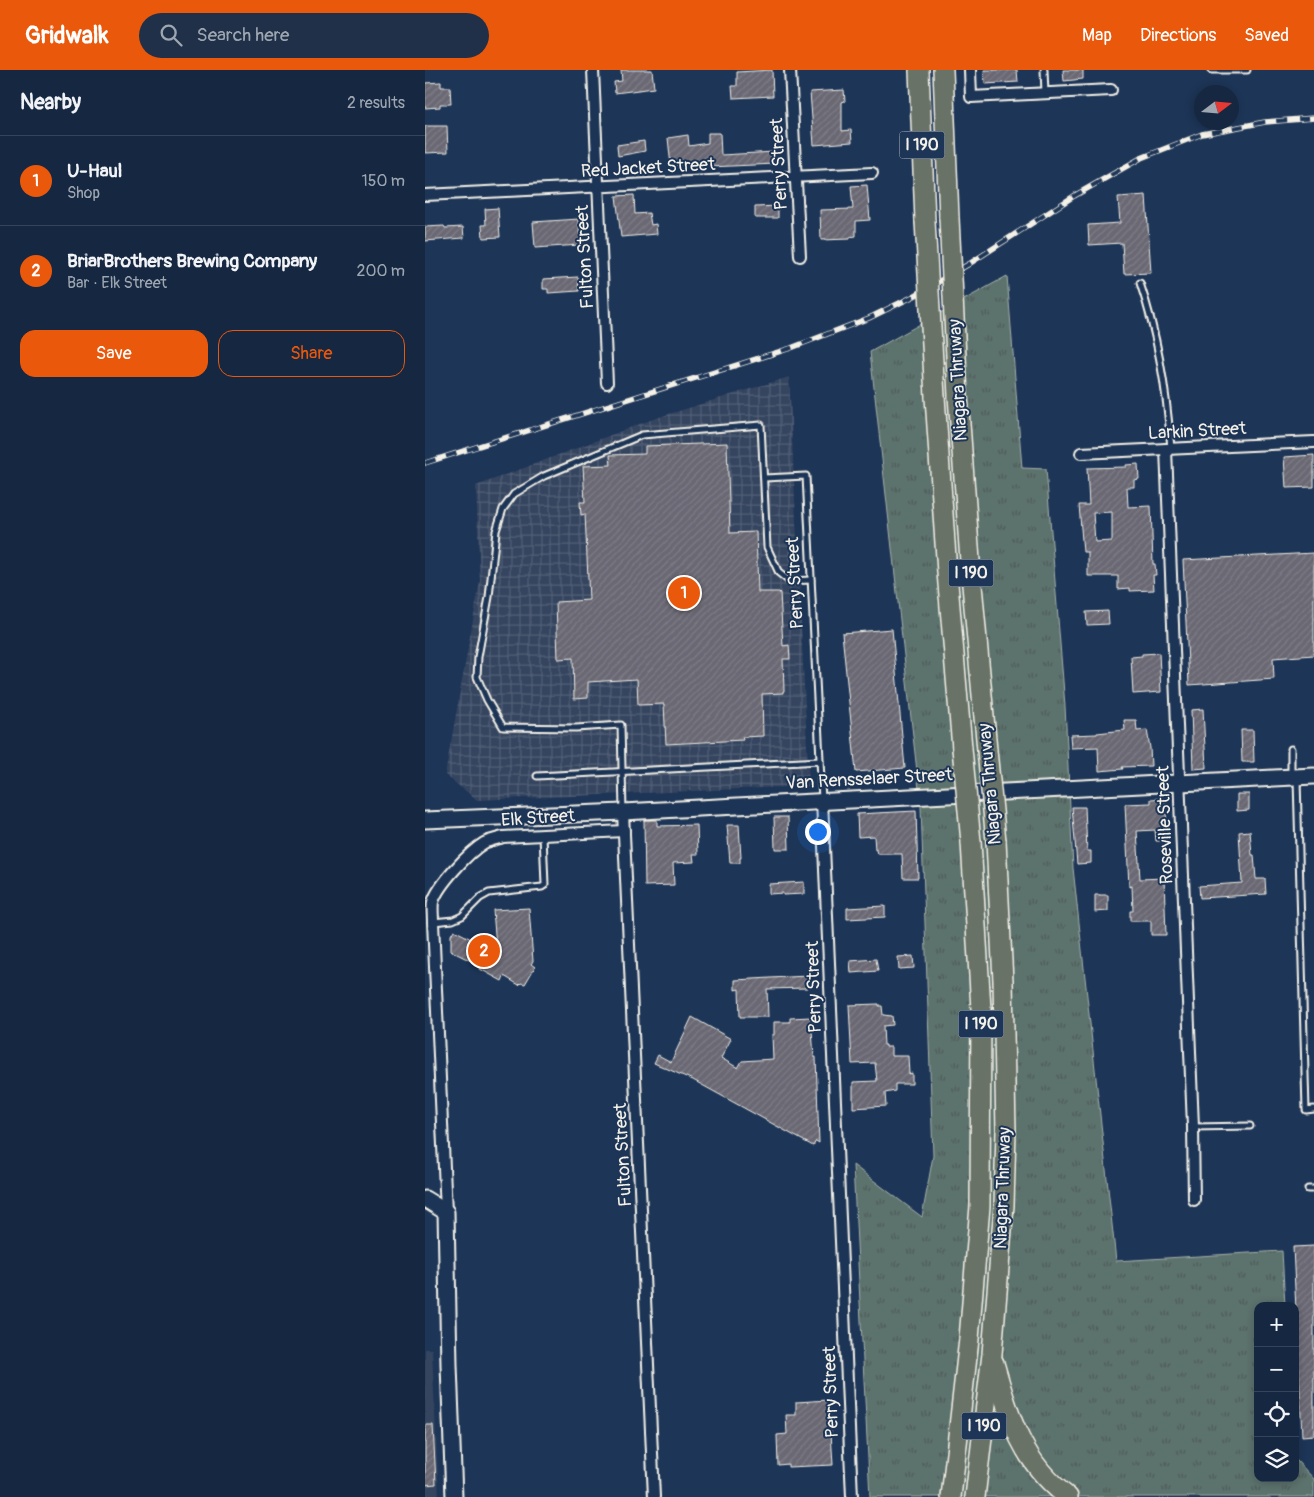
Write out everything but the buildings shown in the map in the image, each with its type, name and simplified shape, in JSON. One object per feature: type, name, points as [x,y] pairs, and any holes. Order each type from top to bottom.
[{"type":"highway","name":"Niagara Thruway","points":[[919,70],[935,397],[947,572],[971,842],[981,1009],[980,1206],[969,1339],[951,1497]]},
{"type":"highway","name":"Niagara Thruway","points":[[943,70],[958,396],[971,574],[995,840],[1003,981],[1004,1205],[992,1354],[975,1497]]},
{"type":"highway","points":[[992,1354],[1006,1406],[1017,1437],[1048,1482],[1068,1497]]},
{"type":"street","name":"Fulton Street","points":[[593,70],[607,383]]},
{"type":"street","name":"Perry Street","points":[[790,70],[800,256]]},
{"type":"street","points":[[970,70],[971,97],[1111,90]]},
{"type":"street","name":"Red Jacket Street","points":[[425,195],[872,173]]},
{"type":"street","name":"Larkin Street","points":[[1081,453],[1314,442]]},
{"type":"street","name":"Roseville Street","points":[[1169,449],[1194,1200]]},
{"type":"street","name":"Van Rensselaer Street","points":[[425,820],[623,812],[822,800],[1314,776]]},
{"type":"street","name":"Perry Street","points":[[822,800],[852,1497]]},
{"type":"street","name":"Fulton Street","points":[[623,812],[654,1497]]},
{"type":"street","name":"Elk Street","points":[[455,1497],[449,1365],[446,1212],[436,1021],[433,904],[439,889],[449,876],[474,850],[485,843],[503,837],[624,831]]},
{"type":"street","points":[[425,1199],[446,1212]]},
{"type":"lane","points":[[1044,70],[1045,94]]},
{"type":"lane","points":[[1211,70],[1247,70]]},
{"type":"lane","points":[[1140,283],[1148,308],[1166,395],[1169,449]]},
{"type":"lane","points":[[623,812],[621,725],[576,728],[503,727],[487,700],[477,677],[478,657],[489,597],[496,531],[503,509],[514,494],[544,476],[642,435],[761,425],[767,547],[779,573],[789,582],[811,580]]},
{"type":"lane","name":"Perry Street","points":[[764,478],[806,476],[822,800]]},
{"type":"lane","points":[[1291,749],[1294,777],[1306,1110],[1314,1110]]},
{"type":"lane","points":[[537,776],[820,761]]},
{"type":"lane","points":[[433,922],[453,920],[462,916],[480,898],[489,893],[542,887],[545,885],[543,835]]},
{"type":"lane","points":[[1193,1127],[1250,1126]]},
{"type":"lane","points":[[1308,1189],[1314,1189]]},
{"type":"shaded area","points":[[789,377],[809,786],[477,800],[445,775],[480,581],[476,486],[653,419]]},
{"type":"shaded area","points":[[425,1349],[432,1349],[439,1497],[425,1497]]},
{"type":"green space","points":[[1007,276],[1022,468],[1046,469],[1065,706],[1073,868],[1116,1261],[1282,1251],[1285,1302],[1254,1302],[1254,1482],[1299,1482],[1299,1463],[1314,1479],[1314,1497],[870,1497],[853,1165],[922,1217],[933,1156],[921,807],[870,352]]},
{"type":"railway","points":[[425,463],[791,348],[869,318],[914,296],[969,264],[1074,196],[1141,158],[1202,134],[1265,122],[1314,118]]},
{"type":"place","name":"U-Haul","points":[[684,593]]},
{"type":"place","name":"BriarBrothers Brewing Company","points":[[484,951]]}]
